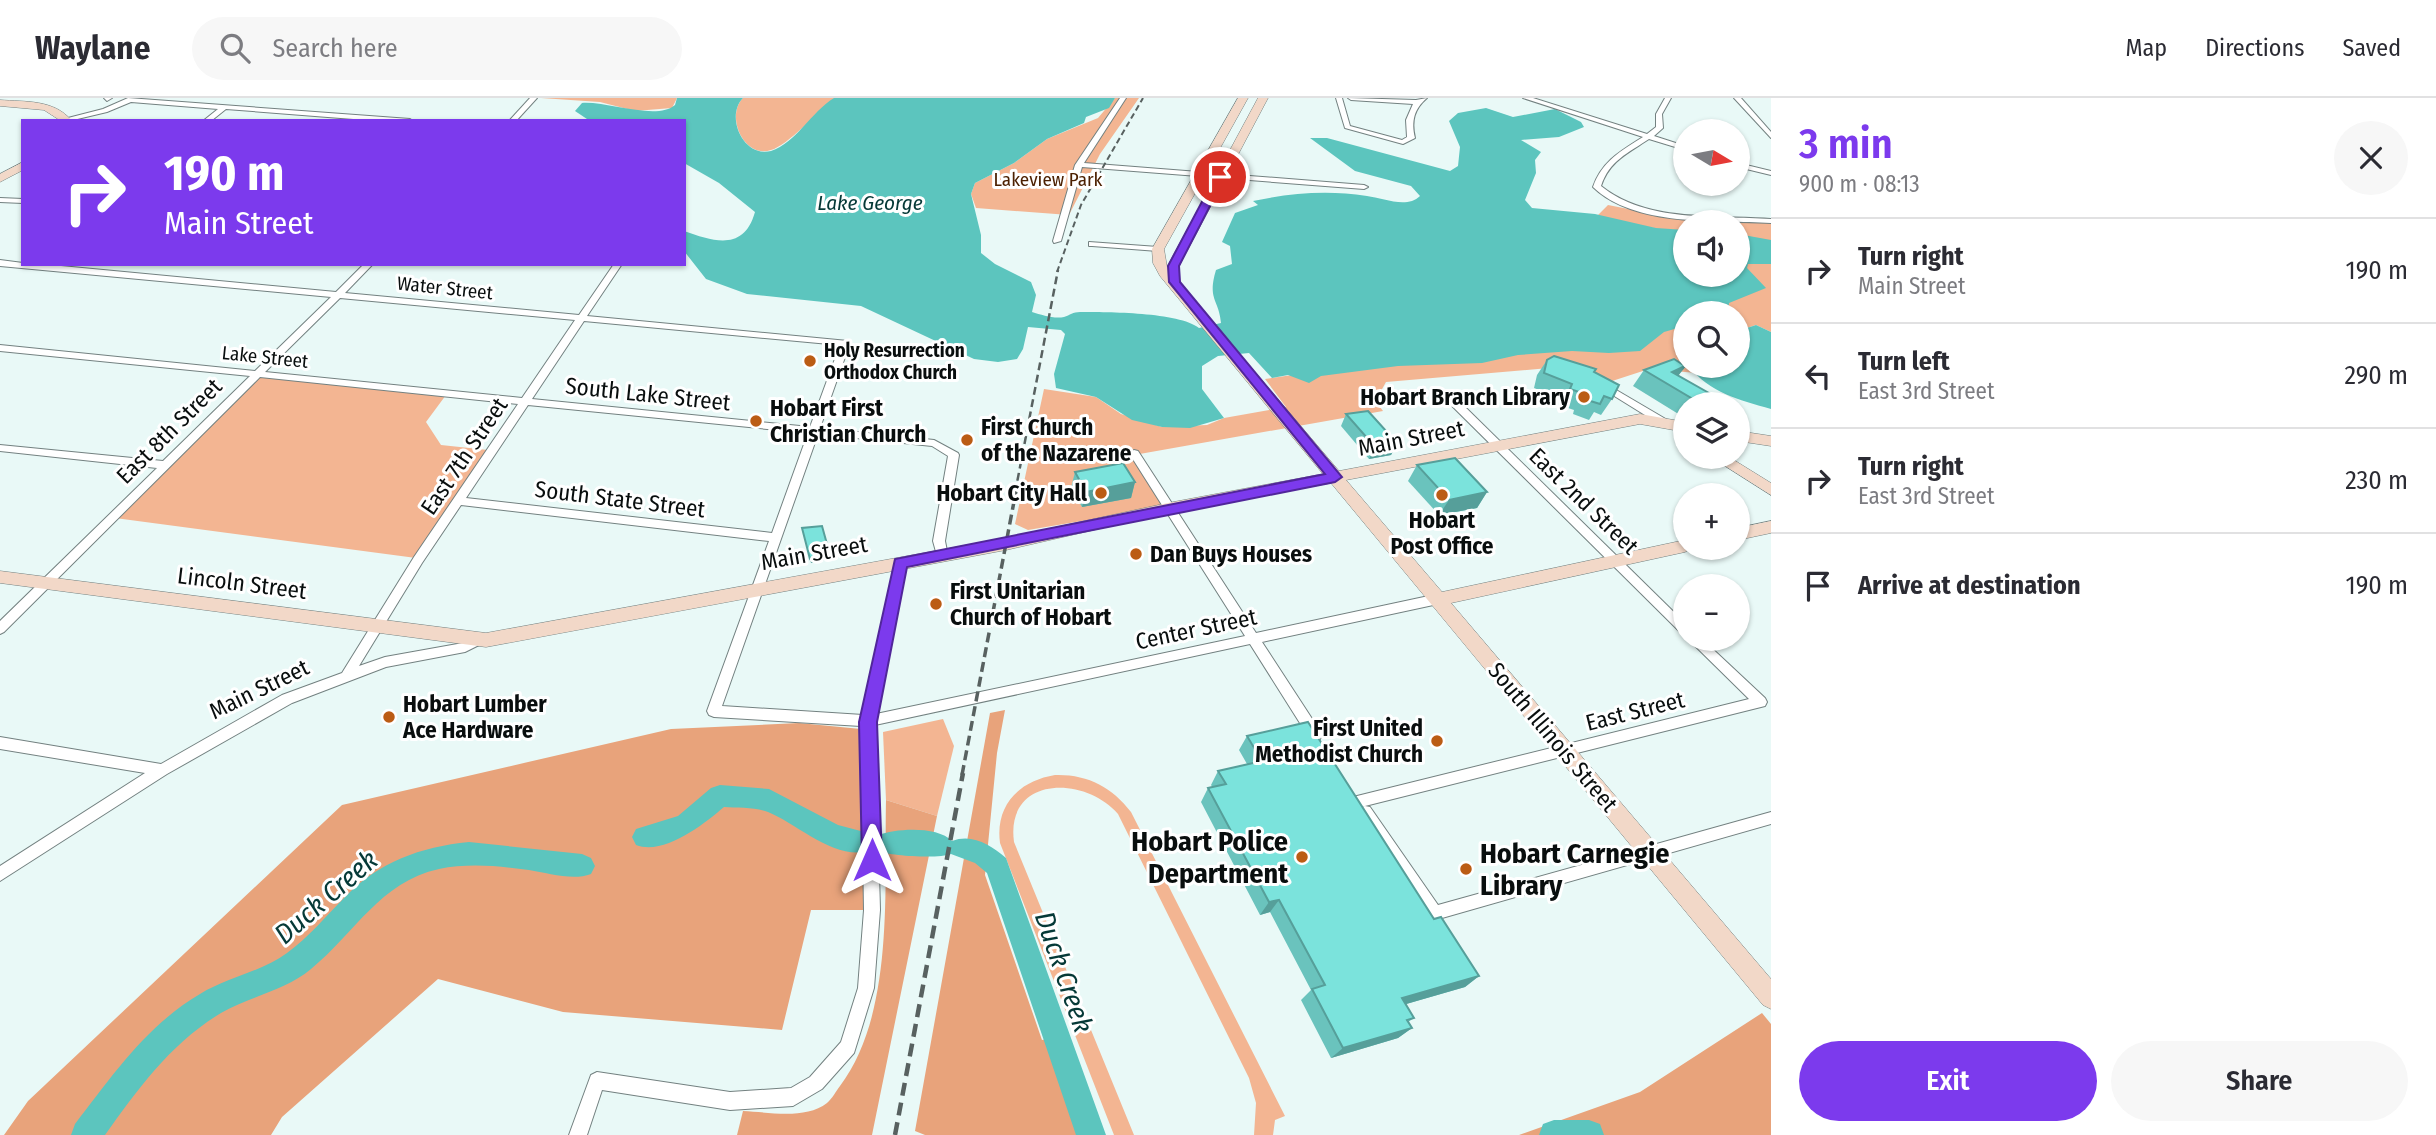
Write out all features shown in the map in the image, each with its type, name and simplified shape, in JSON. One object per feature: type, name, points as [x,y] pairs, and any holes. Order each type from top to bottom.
[{"type":"street","points":[[514,119],[534,98]]},
{"type":"street","points":[[1057,241],[1079,165],[1123,98]]},
{"type":"street","points":[[1092,244],[1158,249],[1244,98]]},
{"type":"street","points":[[1174,282],[1173,266],[1263,98]]},
{"type":"street","points":[[1339,98],[1347,127],[1409,141],[1410,114],[1420,100]]},
{"type":"street","points":[[1351,98],[1420,100]]},
{"type":"street","points":[[1526,98],[1673,144]]},
{"type":"street","points":[[1668,98],[1659,114],[1659,128],[1650,137],[1609,161],[1600,172],[1597,187],[1607,198],[1624,205],[1657,212],[1771,221]]},
{"type":"street","points":[[1737,98],[1771,135]]},
{"type":"street","points":[[71,119],[112,108],[132,99],[382,119]]},
{"type":"street","points":[[0,103],[42,107],[61,112],[66,119]]},
{"type":"street","points":[[209,119],[225,107]]},
{"type":"street","points":[[99,119],[112,108]]},
{"type":"street","points":[[260,119],[271,111]]},
{"type":"street","points":[[1079,165],[1364,187]]},
{"type":"street","points":[[0,179],[21,166]]},
{"type":"street","points":[[1750,168],[1771,173]]},
{"type":"street","points":[[0,200],[21,201]]},
{"type":"street","name":"South Illinois Street","points":[[1158,249],[1159,263],[1207,324],[1771,997]]},
{"type":"street","name":"Water Street","points":[[0,263],[21,265]]},
{"type":"street","name":"Water Street","points":[[32,266],[845,343]]},
{"type":"street","name":"East 8th Street","points":[[0,629],[367,266]]},
{"type":"street","name":"East 7th Street","points":[[348,674],[377,625],[617,266]]},
{"type":"street","points":[[759,587],[845,343]]},
{"type":"street","name":"Lake Street","points":[[0,348],[526,401]]},
{"type":"street","points":[[1606,387],[1673,429]]},
{"type":"street","name":"South Lake Street","points":[[526,401],[934,443],[954,455],[939,541],[942,556]]},
{"type":"street","name":"East 2nd Street","points":[[1454,402],[1673,618]]},
{"type":"street","name":"Main Street","points":[[0,874],[162,769],[258,713],[348,674],[411,657],[465,647],[477,640],[942,556],[1168,508],[1640,419],[1673,425]]},
{"type":"street","points":[[1750,438],[1771,441]]},
{"type":"street","points":[[0,449],[165,465]]},
{"type":"street","points":[[1134,453],[1324,749]]},
{"type":"street","points":[[1737,469],[1771,490]]},
{"type":"street","name":"South State Street","points":[[459,501],[777,538]]},
{"type":"street","points":[[1750,531],[1771,527]]},
{"type":"street","name":"Center Street","points":[[759,587],[714,711],[868,722],[1673,549]]},
{"type":"street","points":[[578,1135],[597,1081],[730,1101],[793,1097],[816,1083],[848,1047],[866,988],[872,910],[868,722],[901,563]]},
{"type":"street","name":"Lincoln Street","points":[[0,577],[477,640]]},
{"type":"street","name":"East Street","points":[[1650,853],[1435,913],[1354,796],[1564,750],[1760,702],[1707,651]]},
{"type":"street","points":[[0,744],[162,769]]},
{"type":"street","points":[[1650,853],[1771,818]]},
{"type":"green space","points":[[541,98],[677,98],[672,108],[635,111],[600,102]]},
{"type":"green space","points":[[743,98],[836,98],[786,142],[771,150],[761,151],[753,148],[740,134],[736,115]]},
{"type":"green space","name":"Lakeview Park","points":[[1115,98],[1139,98],[1100,154],[1069,215],[976,208],[971,194],[975,183],[1014,163],[1047,139],[1098,118]]},
{"type":"green space","points":[[1608,205],[1673,216],[1673,232],[1596,217]]},
{"type":"green space","points":[[1750,222],[1771,223],[1771,332],[1756,325],[1750,327],[1750,301],[1731,301],[1757,284],[1750,276]]},
{"type":"green space","points":[[1673,320],[1673,371],[1649,369],[1603,384],[1549,368],[1386,382],[1381,391],[1394,405],[1380,407],[1383,411],[1134,455],[1165,507],[1028,530],[1015,524],[1044,389],[1096,397],[1121,414],[1162,427],[1207,425],[1224,418],[1286,407],[1265,379]]},
{"type":"green space","points":[[257,376],[446,395],[426,422],[441,445],[488,450],[416,558],[115,518]]},
{"type":"green space","points":[[943,719],[954,746],[937,816],[886,800],[883,732]]},
{"type":"green space","points":[[1055,775],[1078,777],[1098,784],[1116,796],[1131,812],[1285,1116],[1275,1120],[1273,1135],[1254,1135],[1256,1103],[1249,1078],[1118,814],[1103,801],[1086,793],[1068,788],[1050,789],[1034,794],[1022,804],[1014,820],[1014,842],[1134,1135],[1114,1135],[1000,843],[1001,817],[1012,797],[1031,783]]},
{"type":"shaded area","points":[[1005,710],[997,753],[985,875],[1042,1040],[1065,1035],[1100,1135],[925,1135],[915,1131],[990,713]]},
{"type":"shaded area","points":[[799,723],[861,729],[872,910],[811,910],[782,1030],[563,1012],[438,979],[282,1117],[271,1135],[4,1135],[28,1101],[342,805],[671,729]]},
{"type":"shaded area","points":[[886,800],[937,816],[872,1135],[737,1135],[743,1111],[798,1113],[808,1112],[827,1103],[858,1056],[870,1023],[883,948]]},
{"type":"shaded area","points":[[1762,1013],[1771,1024],[1771,1135],[1519,1135],[1640,1092]]},
{"type":"water","name":"Lake George","points":[[677,98],[743,98],[736,115],[740,134],[752,148],[771,151],[788,141],[834,98],[1115,98],[1109,108],[1086,117],[1084,123],[1047,139],[1014,163],[975,183],[971,194],[981,235],[981,253],[995,264],[1031,282],[1036,295],[1032,312],[1052,317],[1064,317],[1078,312],[1124,313],[1176,319],[1199,328],[1221,323],[1213,294],[1214,280],[1216,270],[1232,264],[1230,246],[1222,242],[1235,213],[1258,205],[1253,201],[1310,193],[1352,194],[1395,202],[1408,202],[1420,196],[1411,186],[1355,171],[1310,138],[1327,138],[1450,171],[1458,166],[1460,147],[1449,121],[1458,113],[1486,108],[1513,117],[1555,109],[1581,122],[1584,127],[1559,137],[1521,140],[1541,152],[1535,160],[1536,173],[1525,200],[1532,208],[1595,214],[1673,229],[1673,287],[1750,287],[1750,271],[1766,288],[1734,301],[1673,301],[1673,329],[1664,332],[1640,351],[1572,351],[1518,355],[1482,363],[1398,366],[1321,376],[1309,383],[1288,375],[1272,378],[1249,353],[1218,356],[1202,366],[1202,389],[1224,418],[1190,428],[1162,427],[1132,420],[1096,397],[1056,388],[1054,374],[1065,334],[1061,330],[1028,327],[1023,349],[1017,359],[998,362],[974,359],[861,306],[747,294],[706,279],[686,254],[686,232],[717,240],[736,238],[744,233],[755,212],[719,183],[686,164],[686,119],[587,119],[575,111],[582,103],[644,111],[667,109],[675,105]]},
{"type":"water","name":"Lake George","points":[[1750,236],[1771,240],[1771,264],[1750,264]]},
{"type":"water","points":[[1756,325],[1771,332],[1771,409],[1750,403],[1750,392],[1722,392],[1700,378],[1750,378],[1750,327]]},
{"type":"building","points":[[1554,356],[1596,369],[1594,372],[1619,385],[1612,399],[1604,396],[1600,404],[1584,399],[1585,394],[1570,389],[1572,384],[1544,373],[1547,360]]},
{"type":"building","points":[[1673,359],[1673,378],[1683,378],[1707,392],[1681,392],[1644,370]]},
{"type":"building","points":[[1368,411],[1397,443],[1375,447],[1346,414]]},
{"type":"building","points":[[1455,458],[1487,492],[1449,500],[1417,465]]},
{"type":"building","points":[[1123,463],[1135,482],[1086,492],[1075,472]]},
{"type":"building","points":[[822,526],[830,555],[810,559],[802,528]]},
{"type":"building","name":"Hobart Police Department","points":[[1308,722],[1434,919],[1441,917],[1479,976],[1402,998],[1414,1018],[1407,1020],[1412,1028],[1343,1048],[1312,989],[1325,985],[1279,900],[1269,902],[1208,788],[1226,784],[1218,771],[1262,761],[1247,736]]},
{"type":"waterway","name":"Duck Creek","points":[[645,837],[685,825],[720,796],[769,800],[833,835],[863,842]]},
{"type":"waterway","name":"Duck Creek","points":[[887,843],[915,842],[942,846]]},
{"type":"waterway","name":"Duck Creek","points":[[961,849],[981,853],[997,866],[1091,1135]]},
{"type":"waterway","name":"Duck Creek","points":[[86,1135],[143,1061],[175,1029],[213,1002],[290,968],[311,952],[366,894],[390,876],[415,864],[441,857],[469,854],[582,866]]},
{"type":"waterway","name":"Duck Creek","points":[[1554,1135],[1589,1135]]},
{"type":"railway","points":[[1057,272],[1081,205],[1143,98]]},
{"type":"railway","points":[[1015,493],[1058,270]]},
{"type":"railway","points":[[962,775],[1016,491]]},
{"type":"railway","points":[[895,1135],[963,773]]},
{"type":"place","name":"Holy Resurrection Orthodox Church","points":[[810,361]]},
{"type":"place","name":"Hobart Branch Library","points":[[1584,397]]},
{"type":"place","name":"Hobart First Christian Church","points":[[756,421]]},
{"type":"place","name":"First Church of the Nazarene","points":[[967,440]]},
{"type":"place","name":"Hobart City Hall","points":[[1101,493]]},
{"type":"place","name":"Hobart Post Office","points":[[1442,495]]},
{"type":"place","name":"Dan Buys Houses","points":[[1136,554]]},
{"type":"place","name":"First Unitarian Church of Hobart","points":[[936,604]]},
{"type":"place","name":"Hobart Lumber Ace Hardware","points":[[389,717]]},
{"type":"place","name":"First United Methodist Church","points":[[1437,741]]},
{"type":"place","name":"Hobart Police Department","points":[[1302,857]]},
{"type":"place","name":"Hobart Carnegie Library","points":[[1466,869]]},
{"type":"route","points":[[872,860],[868,722],[901,563],[1335,477],[1174,282],[1173,266],[1220,177]]}]
